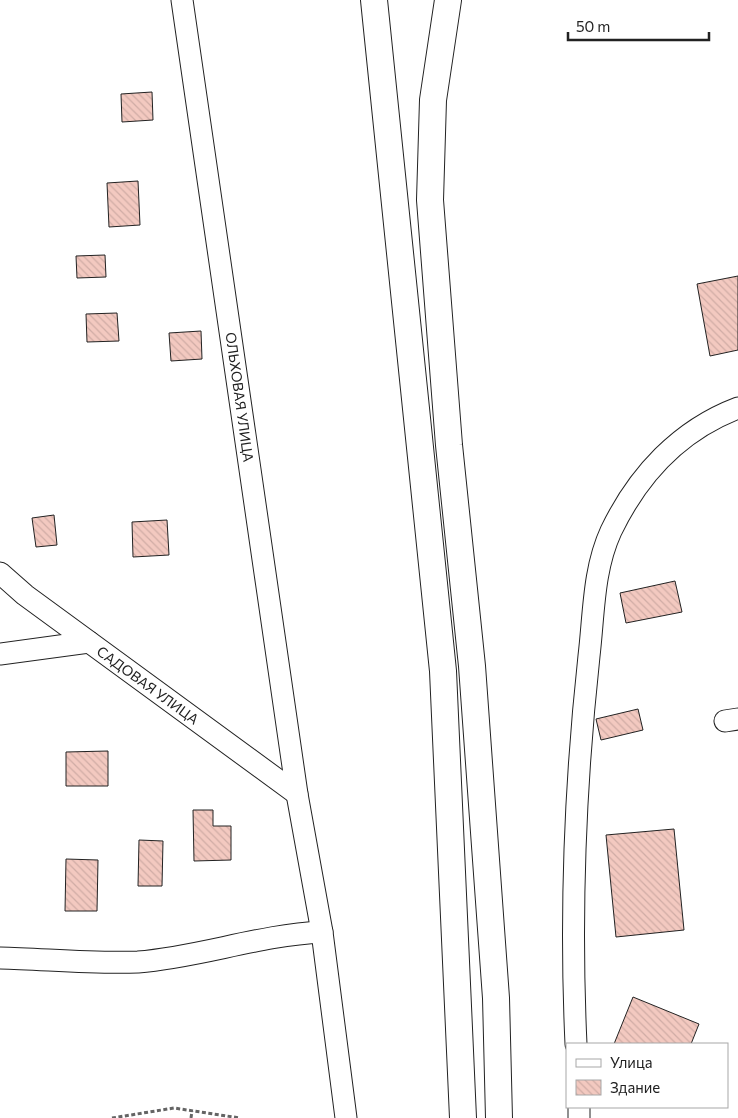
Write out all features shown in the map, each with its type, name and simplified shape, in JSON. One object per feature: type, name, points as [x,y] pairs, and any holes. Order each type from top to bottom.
[{"type":"main road","points":[[374,0],[443,671],[463,1118]]},
{"type":"main road","points":[[448,0],[433,100],[430,200],[449,444],[472,675],[496,998],[499,1118]]},
{"type":"street","name":"ОЛЬХОВАЯ УЛИЦА","points":[[182,0],[297,794],[322,932],[346,1118]]},
{"type":"street","points":[[576,1043],[572,903],[582,721],[595,583],[610,532],[629,497],[653,467],[672,447],[697,429],[715,417],[738,408]]},
{"type":"street","name":"САДОВАЯ УЛИЦА","points":[[0,573],[25,595],[297,794]]},
{"type":"street","points":[[0,654],[89,642]]},
{"type":"street","points":[[0,958],[137,962],[211,951],[289,933],[322,932]]},
{"type":"street","points":[[459,1118],[460,1037]]},
{"type":"path","points":[[112,1118],[174,1108],[240,1118]]},
{"type":"path","points":[[191,1118],[192,1111]]},
{"type":"building","points":[[152,92],[153,120],[122,122],[121,94]]},
{"type":"building","points":[[138,181],[140,225],[109,227],[107,183]]},
{"type":"building","points":[[105,255],[106,277],[77,278],[76,256]]},
{"type":"building","points":[[738,276],[738,350],[710,356],[697,284]]},
{"type":"building","points":[[117,313],[119,341],[87,342],[86,314]]},
{"type":"building","points":[[201,331],[202,359],[171,361],[169,333]]},
{"type":"building","points":[[54,515],[57,545],[36,547],[32,518]]},
{"type":"building","points":[[167,520],[169,555],[133,557],[132,522]]},
{"type":"building","points":[[675,581],[682,612],[626,623],[620,593]]},
{"type":"building","points":[[638,709],[643,730],[601,740],[596,719]]},
{"type":"building","points":[[108,751],[108,786],[66,786],[66,752]]},
{"type":"building","points":[[193,810],[213,810],[213,826],[231,826],[231,860],[194,861]]},
{"type":"building","points":[[674,829],[684,930],[616,937],[606,835]]},
{"type":"building","points":[[139,840],[163,841],[162,886],[138,886]]},
{"type":"building","points":[[66,859],[98,860],[97,911],[65,911]]},
{"type":"building","points":[[633,997],[699,1024],[691,1043],[614,1043]]}]
